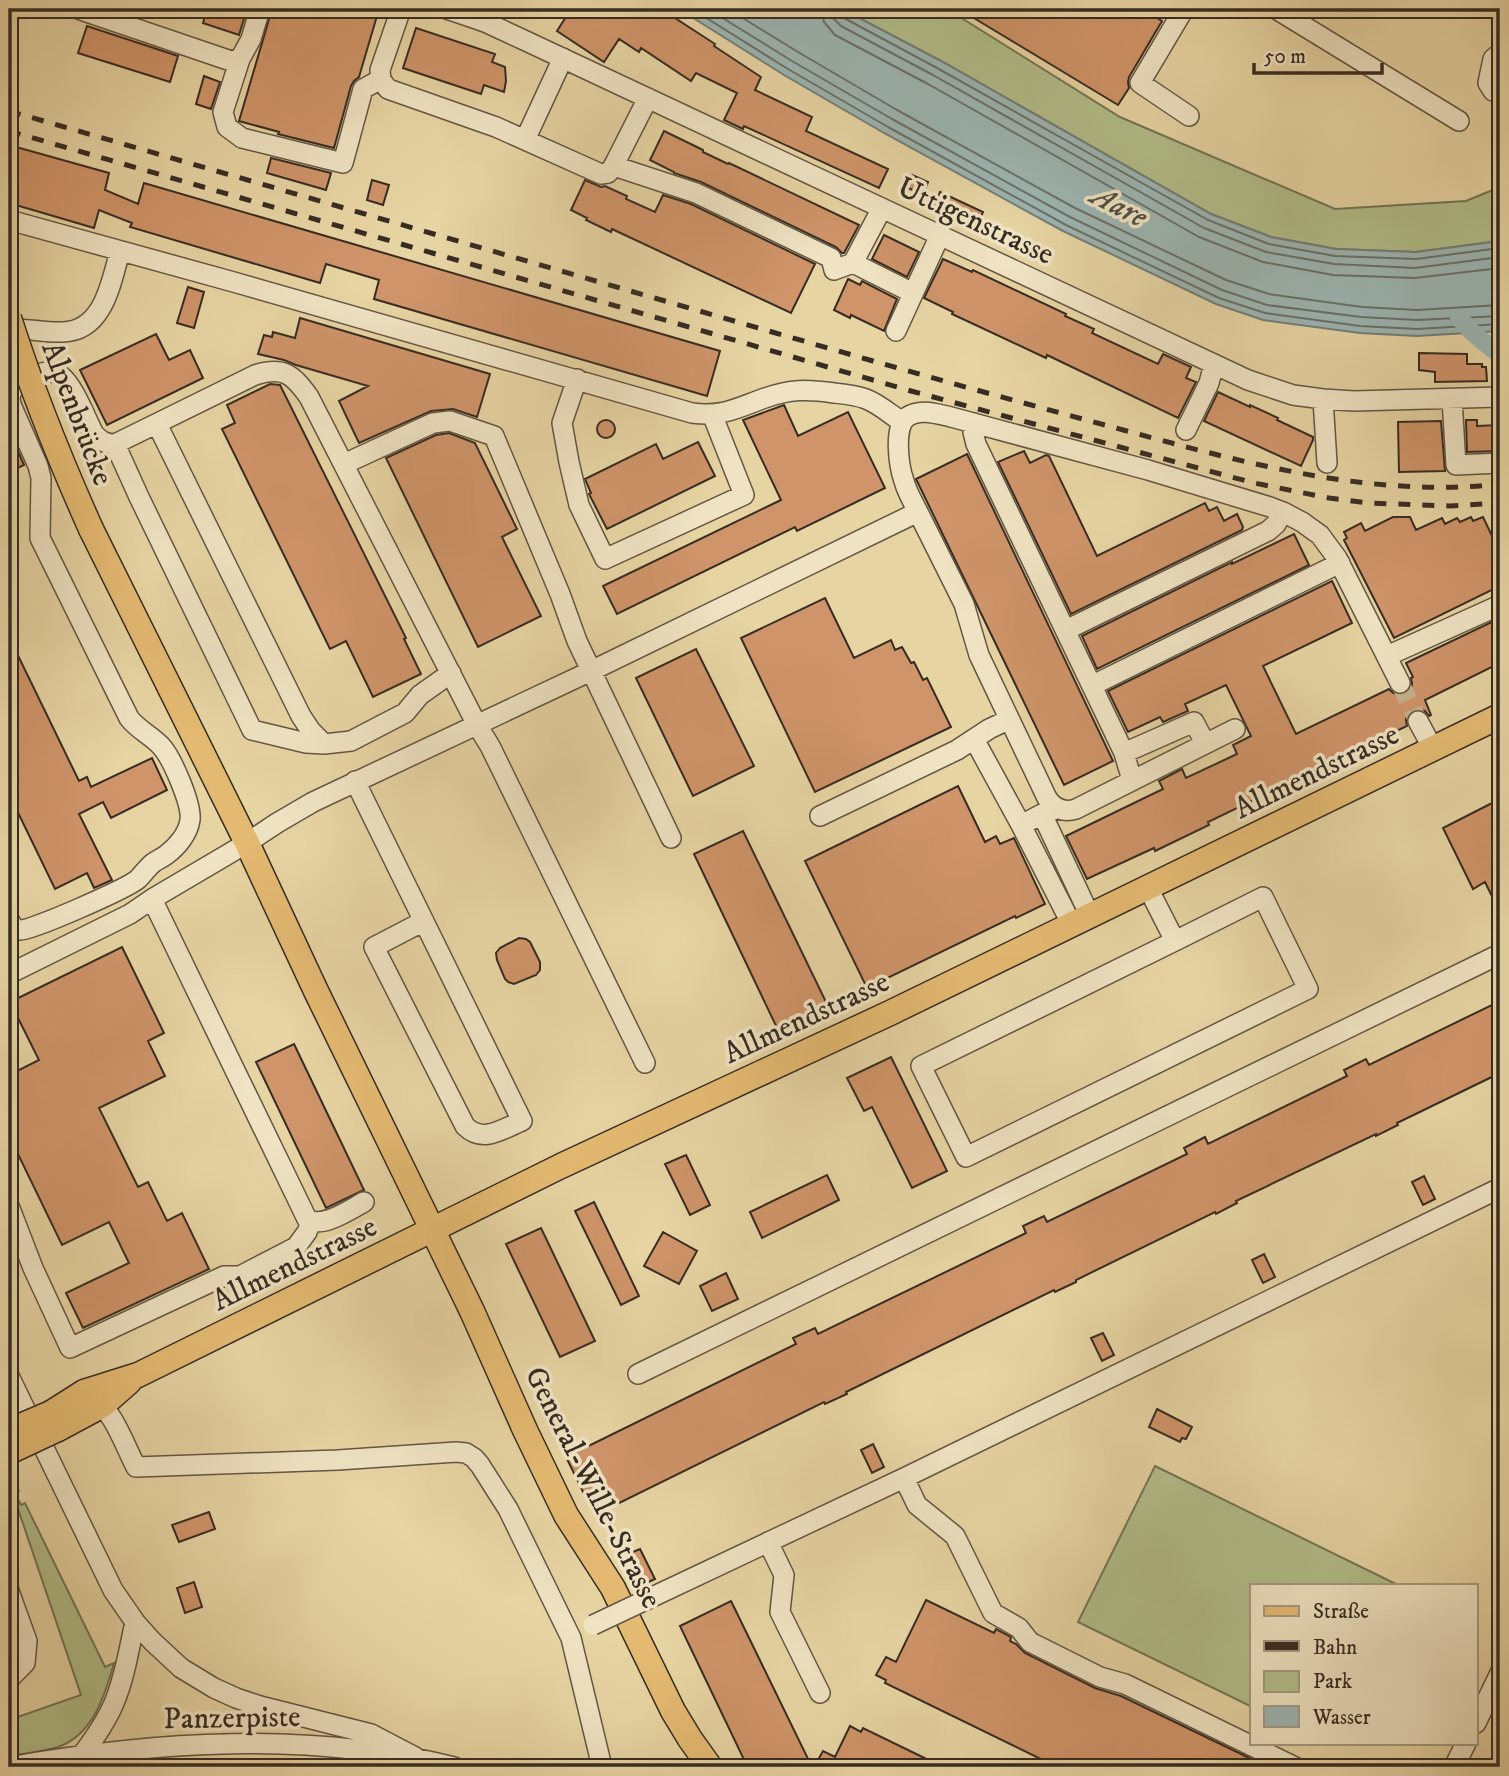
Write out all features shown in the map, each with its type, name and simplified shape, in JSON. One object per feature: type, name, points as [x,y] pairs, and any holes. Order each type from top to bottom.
[{"type":"main road","name":"Alpenbrücke","points":[[9,317],[49,431],[91,530],[247,843]]},
{"type":"main road","name":"Allmendstrasse","points":[[9,1452],[54,1421],[138,1375],[597,1149],[867,1024],[1500,716]]},
{"type":"main road","name":"General-Wille-Strasse","points":[[247,843],[472,1311],[566,1515],[612,1588],[673,1711],[710,1767]]},
{"type":"main road","name":"Allmendstrasse","points":[[9,1431],[54,1421]]},
{"type":"street","points":[[81,9],[231,61],[240,59]]},
{"type":"street","points":[[260,9],[223,113],[227,127],[242,138],[343,163],[363,89],[381,79]]},
{"type":"street","points":[[401,9],[380,70],[381,79],[388,89],[496,127],[601,174],[608,173],[614,166],[648,98]]},
{"type":"street","name":"Uttigenstrasse","points":[[447,9],[485,22],[563,58],[1248,380],[1293,395],[1322,399],[1354,401],[1500,397]]},
{"type":"street","points":[[1184,9],[1140,83],[1189,116]]},
{"type":"street","points":[[1276,9],[1458,121]]},
{"type":"street","points":[[1500,53],[1493,59],[1488,83],[1493,91],[1500,93]]},
{"type":"street","points":[[525,140],[563,58]]},
{"type":"street","points":[[614,166],[696,193],[831,258],[834,270],[853,264],[913,293]]},
{"type":"street","points":[[853,264],[882,208]]},
{"type":"street","points":[[9,220],[692,413],[728,412],[799,389],[864,398],[902,422]]},
{"type":"street","points":[[896,331],[940,235]]},
{"type":"street","points":[[9,329],[65,332],[88,324],[103,304],[120,251]]},
{"type":"street","points":[[1186,430],[1209,383],[1214,364]]},
{"type":"street","points":[[9,920],[16,929],[29,929],[64,916],[134,882],[176,846],[188,827],[190,818],[187,797],[167,755],[159,744],[135,726],[129,718],[40,538],[41,478],[12,407],[10,393],[22,382],[44,371],[57,372],[69,385],[94,434],[107,444],[115,444],[255,375],[276,371],[285,373],[293,377],[309,397],[344,464],[490,746],[645,1063]]},
{"type":"street","points":[[577,379],[562,423],[579,505],[605,559],[744,495],[712,414]]},
{"type":"street","points":[[1322,399],[1327,463]]},
{"type":"street","points":[[1452,399],[1456,465],[1500,463]]},
{"type":"street","points":[[1081,920],[1047,798],[979,655],[964,604],[901,472],[899,429],[902,422],[922,412],[951,416],[1148,470],[1283,512],[1320,535],[1340,563],[1400,683]]},
{"type":"street","points":[[344,464],[433,423],[450,421],[494,436],[577,641],[671,838]]},
{"type":"street","points":[[974,423],[976,444],[1093,685],[1124,753],[1132,780]]},
{"type":"street","points":[[157,424],[301,716],[324,744]]},
{"type":"street","points":[[115,444],[252,730],[306,743],[352,741],[405,713],[420,695],[451,673]]},
{"type":"street","points":[[9,974],[116,922],[313,802],[918,512]]},
{"type":"street","points":[[1066,630],[1268,531],[1283,512]]},
{"type":"street","points":[[1093,685],[1340,563]]},
{"type":"street","points":[[1387,656],[1500,605]]},
{"type":"street","points":[[820,816],[957,750],[989,729],[1009,720]]},
{"type":"street","points":[[1418,721],[1433,749]]},
{"type":"street","points":[[1124,753],[1194,722],[1205,743]]},
{"type":"street","points":[[1021,825],[1049,812],[1076,809],[1235,729]]},
{"type":"street","points":[[974,739],[1021,825],[1081,920]]},
{"type":"street","points":[[355,782],[424,921],[522,1121],[491,1134],[481,1136],[472,1133],[465,1126],[374,947],[424,921]]},
{"type":"street","points":[[1148,888],[1174,941]]},
{"type":"street","points":[[1263,897],[1308,989],[966,1157],[921,1066],[1174,941],[1263,897]]},
{"type":"street","points":[[152,899],[304,1214],[311,1222]]},
{"type":"street","points":[[638,1374],[1500,954]]},
{"type":"street","points":[[571,1638],[593,1625],[904,1478],[1500,1188]]},
{"type":"street","points":[[311,1222],[325,1221],[364,1202]]},
{"type":"street","points":[[9,1206],[33,1268],[70,1348],[224,1276],[240,1276],[296,1247],[311,1222]]},
{"type":"street","points":[[9,1376],[113,1590],[152,1641],[181,1668],[236,1698],[371,1734],[415,1757]]},
{"type":"street","points":[[93,1399],[111,1416],[136,1467],[426,1454],[466,1453],[474,1458],[508,1508],[571,1638],[602,1767]]},
{"type":"street","points":[[904,1478],[918,1505],[955,1536],[993,1613],[1019,1628],[1030,1642],[1100,1677],[1125,1684],[1295,1767]]},
{"type":"street","points":[[768,1542],[784,1576],[780,1612],[820,1693]]},
{"type":"street","points":[[9,1679],[25,1663],[27,1640],[11,1604]]},
{"type":"street","points":[[82,1755],[115,1702],[135,1622]]},
{"type":"street","points":[[1478,1719],[1500,1673]]},
{"type":"street","name":"Panzerpiste","points":[[9,1767],[82,1755],[173,1746],[247,1744],[362,1749],[415,1757],[454,1767]]},
{"type":"street","points":[[1454,1767],[1466,1744]]},
{"type":"green space","points":[[842,9],[947,9],[1120,117],[1335,209],[1466,201],[1500,187],[1500,241],[1416,252],[1336,249],[1271,237],[1211,214],[941,61]]},
{"type":"green space","points":[[1155,1466],[1396,1584],[1250,1584],[1250,1706],[1078,1622]]},
{"type":"green space","points":[[9,1469],[19,1491],[15,1493],[21,1505],[25,1503],[105,1667],[114,1663],[102,1700],[89,1724],[80,1733],[58,1747],[9,1756],[9,1720],[81,1695],[15,1500],[9,1501]]},
{"type":"water","name":"Aare","points":[[679,9],[842,9],[941,61],[1211,214],[1271,237],[1336,249],[1416,252],[1500,241],[1500,331],[1417,336],[1360,333],[1263,320],[1216,304],[1063,231],[884,133],[784,75]]},
{"type":"building","points":[[207,9],[247,9],[239,35],[203,23]]},
{"type":"building","points":[[272,9],[379,9],[359,77],[351,86],[334,148],[239,121]]},
{"type":"building","points":[[571,9],[661,9],[761,77],[755,90],[812,117],[806,131],[888,169],[879,188],[744,126],[743,129],[724,120],[737,93],[696,73],[691,81],[641,48],[639,52],[619,39],[604,62],[557,31]]},
{"type":"building","points":[[959,9],[1142,9],[1162,21],[1129,77],[1129,88],[1118,105]]},
{"type":"building","points":[[87,26],[178,56],[170,82],[78,53]]},
{"type":"building","points":[[416,28],[495,54],[492,62],[505,67],[504,92],[484,85],[481,94],[403,68]]},
{"type":"building","points":[[204,76],[220,82],[211,109],[196,104]]},
{"type":"building","points":[[664,131],[859,225],[844,253],[701,182],[674,173],[650,160]]},
{"type":"building","points":[[9,145],[109,173],[105,190],[138,204],[144,183],[720,351],[707,396],[374,299],[379,280],[326,264],[320,283],[130,227],[132,223],[99,210],[94,228],[9,203]]},
{"type":"building","points":[[271,158],[331,173],[326,190],[267,173]]},
{"type":"building","points":[[912,175],[928,182],[923,195],[906,187]]},
{"type":"building","points":[[372,180],[389,185],[383,205],[367,200]]},
{"type":"building","points":[[585,180],[627,196],[626,199],[655,212],[663,195],[691,204],[815,264],[791,313],[612,229],[611,232],[586,220],[587,218],[571,210]]},
{"type":"building","points":[[940,192],[983,212],[977,226],[934,206]]},
{"type":"building","points":[[884,235],[919,252],[907,277],[872,259]]},
{"type":"building","points":[[943,259],[972,272],[973,270],[1066,314],[1065,316],[1094,329],[1092,333],[1158,364],[1163,354],[1191,367],[1186,378],[1196,382],[1178,418],[1047,355],[1046,358],[952,314],[953,312],[924,298]]},
{"type":"building","points":[[848,279],[860,285],[862,281],[897,299],[884,331],[834,310]]},
{"type":"building","points":[[188,287],[204,292],[194,328],[177,323]]},
{"type":"building","points":[[300,318],[490,374],[477,417],[453,409],[431,411],[359,443],[339,401],[368,386],[258,354],[264,335],[272,337],[273,332],[295,338]]},
{"type":"building","points":[[156,334],[169,360],[190,350],[203,378],[107,425],[80,370]]},
{"type":"building","points":[[1419,353],[1467,354],[1467,364],[1482,364],[1482,367],[1486,367],[1487,381],[1435,382],[1435,372],[1419,370]]},
{"type":"building","points":[[270,384],[280,385],[406,638],[404,639],[421,674],[373,697],[346,641],[330,649],[222,429],[235,423],[227,405]]},
{"type":"building","points":[[1218,392],[1278,418],[1277,420],[1313,437],[1301,466],[1204,421]]},
{"type":"building","points":[[784,405],[798,436],[848,412],[885,488],[797,531],[795,527],[617,614],[603,586],[781,500],[743,420]]},
{"type":"building","points":[[606,420],[612,423],[615,429],[612,435],[606,438],[600,435],[597,429],[600,423]]},
{"type":"building","points":[[1466,420],[1477,420],[1477,426],[1500,425],[1500,451],[1467,452]]},
{"type":"building","points":[[1441,421],[1445,471],[1399,472],[1398,422]]},
{"type":"building","points":[[9,430],[24,465],[9,472]]},
{"type":"building","points":[[449,433],[475,443],[517,529],[502,537],[541,616],[478,647],[386,458],[436,435]]},
{"type":"building","points":[[698,442],[715,476],[607,529],[589,494],[591,493],[585,479],[656,444],[663,459]]},
{"type":"building","points":[[1024,451],[1030,463],[1049,456],[1097,556],[1205,503],[1209,511],[1217,507],[1224,521],[1237,514],[1242,530],[1071,614],[998,462]]},
{"type":"building","points":[[967,454],[1113,761],[1064,785],[916,479]]},
{"type":"building","points":[[1393,517],[1410,517],[1416,530],[1442,518],[1445,524],[1457,518],[1460,522],[1471,517],[1473,521],[1483,517],[1492,536],[1500,532],[1500,586],[1394,638],[1344,540],[1347,538],[1344,532],[1361,523],[1365,531]]},
{"type":"building","points":[[1294,534],[1309,565],[1097,669],[1082,636]]},
{"type":"building","points":[[1332,581],[1352,623],[1263,666],[1296,734],[1389,689],[1399,695],[1406,694],[1411,689],[1413,677],[1406,663],[1500,618],[1500,663],[1425,700],[1431,715],[1419,709],[1413,710],[1407,715],[1407,726],[1208,822],[1209,825],[1155,851],[1154,848],[1087,879],[1066,836],[1163,789],[1159,781],[1182,769],[1186,778],[1237,754],[1233,745],[1251,736],[1226,685],[1185,704],[1188,711],[1163,722],[1160,717],[1128,732],[1108,691]]},
{"type":"building","points":[[825,598],[854,658],[891,640],[895,650],[902,647],[923,680],[927,678],[951,727],[815,792],[741,638]]},
{"type":"building","points":[[9,637],[79,781],[87,777],[91,787],[152,758],[167,790],[111,818],[103,802],[79,814],[112,880],[94,888],[87,873],[55,889],[9,794]]},
{"type":"building","points":[[696,649],[754,766],[693,796],[636,678]]},
{"type":"building","points":[[958,786],[985,842],[996,836],[1000,844],[1014,838],[1045,904],[867,988],[805,861]]},
{"type":"building","points":[[1500,799],[1500,913],[1485,882],[1473,889],[1443,828]]},
{"type":"building","points":[[743,831],[828,1006],[778,1030],[694,854]]},
{"type":"building","points":[[519,938],[530,942],[540,962],[540,970],[536,975],[514,984],[505,979],[496,953]]},
{"type":"building","points":[[122,947],[164,1033],[148,1041],[165,1076],[99,1108],[138,1187],[148,1182],[167,1221],[182,1213],[209,1269],[83,1328],[66,1293],[129,1263],[109,1222],[62,1245],[17,1152],[12,1154],[9,1147],[9,1075],[39,1060],[10,1002]]},
{"type":"building","points":[[1500,1001],[1500,1073],[1376,1136],[1236,1201],[1237,1203],[1216,1214],[1215,1212],[1055,1292],[1054,1290],[846,1392],[847,1394],[825,1404],[824,1402],[599,1513],[593,1502],[589,1504],[566,1457],[796,1344],[793,1338],[815,1328],[818,1334],[1026,1233],[1023,1226],[1044,1216],[1047,1222],[1187,1154],[1184,1148],[1205,1137],[1208,1144],[1347,1076],[1344,1070],[1366,1059],[1369,1065]]},
{"type":"building","points":[[294,1044],[364,1190],[326,1208],[256,1062]]},
{"type":"building","points":[[891,1057],[947,1171],[912,1188],[872,1107],[864,1111],[847,1078]]},
{"type":"building","points":[[686,1155],[710,1205],[690,1215],[665,1164]]},
{"type":"building","points":[[827,1175],[839,1200],[762,1238],[750,1212]]},
{"type":"building","points":[[1424,1176],[1435,1199],[1423,1205],[1412,1182]]},
{"type":"building","points":[[594,1202],[639,1296],[621,1305],[575,1211]]},
{"type":"building","points":[[541,1228],[595,1341],[560,1357],[506,1244]]},
{"type":"building","points":[[663,1232],[697,1251],[679,1284],[644,1266]]},
{"type":"building","points":[[1264,1254],[1275,1277],[1263,1283],[1252,1260]]},
{"type":"building","points":[[726,1273],[738,1299],[712,1311],[700,1286]]},
{"type":"building","points":[[1103,1333],[1114,1355],[1102,1361],[1091,1338]]},
{"type":"building","points":[[1157,1409],[1192,1427],[1186,1439],[1182,1438],[1180,1442],[1149,1427]]},
{"type":"building","points":[[873,1444],[884,1467],[872,1473],[861,1450]]},
{"type":"building","points":[[209,1512],[215,1529],[179,1542],[172,1525]]},
{"type":"building","points":[[640,1549],[655,1579],[642,1585],[628,1554]]},
{"type":"building","points":[[194,1582],[202,1607],[185,1613],[177,1588]]},
{"type":"building","points":[[926,1600],[994,1633],[996,1629],[1011,1637],[1010,1641],[1025,1653],[1095,1688],[1121,1696],[1268,1767],[1070,1767],[1058,1761],[1055,1766],[885,1683],[886,1680],[876,1675],[886,1657],[896,1662]]},
{"type":"building","points":[[731,1601],[812,1767],[766,1767],[755,1762],[747,1766],[680,1626]]},
{"type":"building","points":[[850,1726],[861,1732],[863,1728],[943,1767],[814,1767],[823,1751],[835,1757]]},
{"type":"waterway","points":[[1459,318],[1500,355]]},
{"type":"tunnel","points":[[1400,683],[1418,721]]},
{"type":"railway","points":[[9,111],[873,361],[1219,455],[1358,482],[1452,487],[1500,484]]},
{"type":"railway","points":[[9,131],[911,391],[1254,483],[1369,503],[1450,506],[1500,503]]}]
